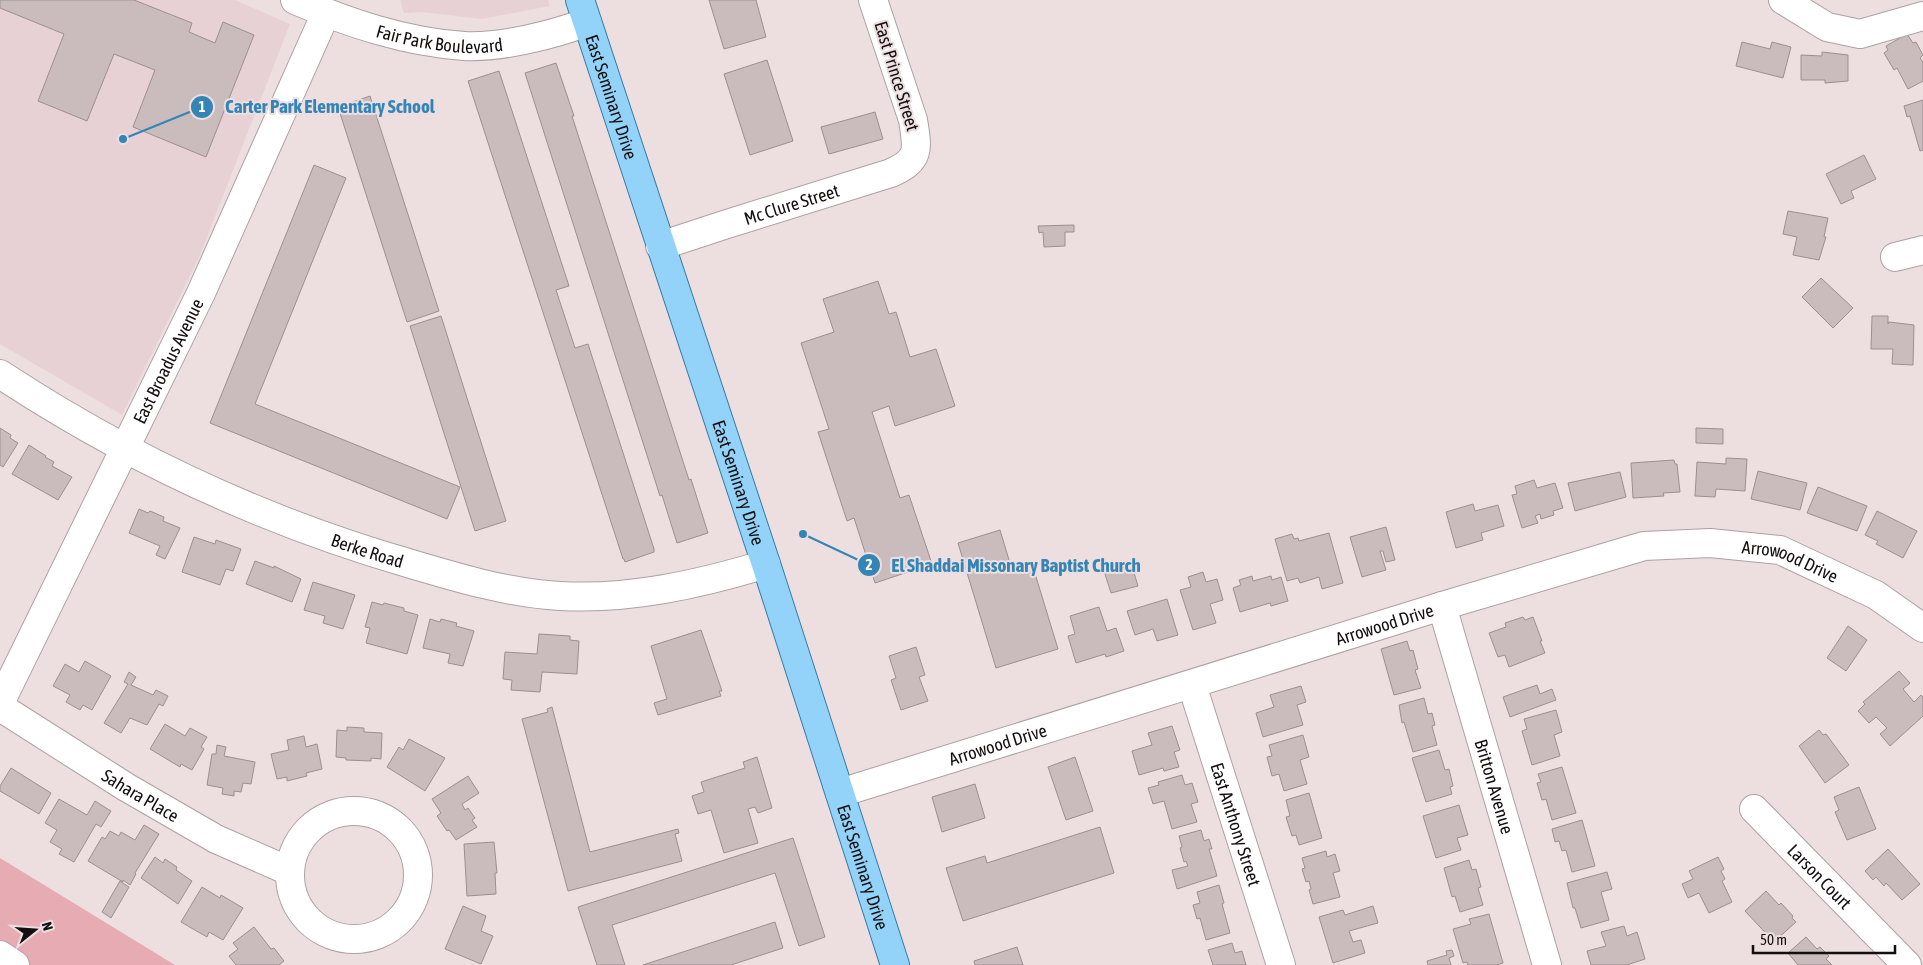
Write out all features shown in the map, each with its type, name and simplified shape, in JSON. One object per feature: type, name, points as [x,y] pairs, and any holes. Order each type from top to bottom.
[{"type":"main road","name":"East Seminary Drive","points":[[583,11],[766,564],[895,965]]},
{"type":"street","name":"Fair Park Boulevard","points":[[295,0],[326,13],[386,32],[427,42],[466,46],[525,40],[583,11]]},
{"type":"street","name":"East Prince Street","points":[[873,0],[913,120],[916,140],[915,153]]},
{"type":"street","points":[[1783,0],[1827,27],[1860,34],[1923,16]]},
{"type":"street","name":"East Broadus Avenue","points":[[0,703],[201,293],[326,13]]},
{"type":"street","name":"Mc Clure Street","points":[[660,246],[891,174],[906,166],[915,153]]},
{"type":"street","points":[[1895,258],[1923,250]]},
{"type":"street","name":"Berke Road","points":[[0,374],[70,418],[207,490],[324,536],[458,578],[507,589],[560,596],[598,596],[634,593],[719,577],[766,564]]},
{"type":"street","name":"Arrowood Drive","points":[[840,792],[1192,685],[1442,606],[1644,546],[1710,543],[1780,550],[1876,595],[1923,628]]},
{"type":"street","name":"Britton Avenue","points":[[1442,606],[1547,965]]},
{"type":"street","name":"East Anthony Street","points":[[1192,685],[1281,965]]},
{"type":"street","name":"Sahara Place","points":[[0,707],[126,787],[216,840],[289,871]]},
{"type":"street","name":"Larson Court","points":[[1754,809],[1907,965]]},
{"type":"street","points":[[344,810],[362,810],[379,815],[394,824],[406,837],[414,852],[418,870],[417,887],[411,904],[402,919],[380,934],[354,940],[337,937],[321,931],[307,919],[297,905],[290,888],[289,871],[292,853],[300,838],[312,825],[327,815],[344,810]]},
{"type":"street","points":[[0,954],[15,965]]},
{"type":"street","points":[[1915,965],[1923,957]]},
{"type":"shaded area","points":[[0,0],[235,0],[290,24],[200,255],[122,415],[0,344]]},
{"type":"shaded area","points":[[400,0],[548,0],[550,6],[482,19],[421,12],[404,13]]},
{"type":"shaded area","points":[[0,858],[175,965],[0,965]]},
{"type":"building","points":[[0,0],[134,0],[192,23],[189,32],[215,43],[223,22],[254,35],[206,157],[133,127],[155,70],[114,54],[87,121],[38,101],[64,34],[0,8]]},
{"type":"building","points":[[709,0],[756,0],[766,37],[724,49]]},
{"type":"building","points":[[1907,34],[1913,43],[1916,42],[1923,55],[1920,58],[1923,62],[1923,81],[1908,89],[1897,68],[1894,70],[1884,53],[1888,50],[1886,46]]},
{"type":"building","points":[[1742,42],[1770,49],[1772,42],[1791,47],[1783,78],[1736,66]]},
{"type":"building","points":[[1822,52],[1848,55],[1848,81],[1825,83],[1825,80],[1801,80],[1801,55],[1822,56]]},
{"type":"building","points":[[767,60],[793,141],[750,155],[724,74]]},
{"type":"building","points":[[556,63],[689,480],[691,479],[708,533],[677,543],[662,495],[660,496],[525,73]]},
{"type":"building","points":[[499,71],[569,286],[556,290],[575,348],[588,344],[654,549],[654,552],[625,562],[468,81]]},
{"type":"building","points":[[370,96],[439,311],[407,322],[338,107]]},
{"type":"building","points":[[1923,100],[1923,150],[1920,151],[1910,116],[1907,117],[1904,106]]},
{"type":"building","points":[[875,112],[883,139],[829,154],[821,127]]},
{"type":"building","points":[[1864,155],[1876,179],[1851,191],[1854,198],[1841,204],[1826,174]]},
{"type":"building","points":[[314,165],[346,178],[255,404],[460,487],[447,519],[210,423]]},
{"type":"building","points":[[1788,211],[1828,218],[1824,237],[1826,237],[1819,260],[1793,255],[1797,237],[1783,234]]},
{"type":"building","points":[[1074,225],[1074,232],[1065,232],[1065,246],[1044,247],[1043,232],[1039,233],[1038,226]]},
{"type":"building","points":[[1821,278],[1853,308],[1833,328],[1802,297]]},
{"type":"building","points":[[878,281],[889,314],[896,312],[910,357],[936,349],[955,406],[895,426],[889,406],[872,412],[900,498],[909,495],[932,564],[875,583],[854,518],[847,521],[818,432],[829,429],[801,343],[834,332],[823,299]]},
{"type":"building","points":[[441,316],[506,521],[475,531],[410,326]]},
{"type":"building","points":[[1872,316],[1888,316],[1888,324],[1889,322],[1914,325],[1913,365],[1892,364],[1893,349],[1871,349]]},
{"type":"building","points":[[0,428],[11,435],[10,438],[18,443],[3,467],[0,465]]},
{"type":"building","points":[[1696,428],[1723,429],[1723,444],[1696,443]]},
{"type":"building","points":[[29,445],[54,462],[52,466],[72,477],[58,500],[12,474]]},
{"type":"building","points":[[1726,458],[1747,459],[1745,491],[1716,489],[1715,497],[1695,496],[1697,462],[1726,464]]},
{"type":"building","points":[[1674,460],[1675,464],[1677,464],[1680,492],[1663,493],[1664,496],[1633,498],[1631,463]]},
{"type":"building","points":[[1758,471],[1807,483],[1800,510],[1751,499]]},
{"type":"building","points":[[1620,472],[1626,497],[1575,511],[1568,483]]},
{"type":"building","points":[[1534,480],[1537,488],[1555,483],[1563,508],[1553,511],[1554,515],[1541,519],[1540,514],[1535,516],[1538,523],[1522,528],[1512,495],[1517,494],[1515,486]]},
{"type":"building","points":[[1818,487],[1867,506],[1857,531],[1807,513]]},
{"type":"building","points":[[1473,504],[1475,511],[1498,505],[1504,526],[1481,533],[1483,540],[1456,548],[1446,512]]},
{"type":"building","points":[[139,509],[164,517],[163,521],[180,528],[165,559],[156,555],[160,546],[129,533]]},
{"type":"building","points":[[1877,511],[1917,531],[1903,558],[1876,544],[1878,541],[1865,535]]},
{"type":"building","points":[[1386,527],[1395,560],[1386,562],[1383,551],[1380,551],[1386,570],[1362,577],[1350,537]]},
{"type":"building","points":[[1000,530],[1013,573],[1033,567],[1058,649],[996,668],[958,543]]},
{"type":"building","points":[[1329,533],[1343,583],[1322,589],[1319,577],[1300,583],[1298,578],[1287,581],[1275,539],[1292,534],[1294,539],[1298,538],[1299,541]]},
{"type":"building","points":[[194,537],[215,544],[216,540],[241,549],[233,571],[226,569],[220,585],[182,572]]},
{"type":"building","points":[[255,561],[274,568],[274,566],[301,579],[292,602],[246,584]]},
{"type":"building","points":[[1131,563],[1138,586],[1111,593],[1104,571]]},
{"type":"building","points":[[1203,572],[1206,582],[1217,579],[1223,600],[1210,604],[1216,623],[1193,630],[1180,590],[1191,587],[1188,577]]},
{"type":"building","points":[[1252,576],[1253,581],[1271,576],[1272,580],[1281,577],[1288,601],[1271,606],[1270,603],[1240,612],[1233,588],[1241,585],[1239,580]]},
{"type":"building","points":[[313,582],[355,595],[343,629],[323,623],[325,616],[304,610]]},
{"type":"building","points":[[1167,599],[1178,635],[1157,641],[1153,629],[1135,635],[1127,611]]},
{"type":"building","points":[[372,602],[404,608],[404,611],[418,615],[407,654],[366,643],[370,628],[365,627]]},
{"type":"building","points":[[1099,607],[1107,631],[1116,628],[1124,651],[1106,657],[1105,654],[1076,663],[1068,636],[1075,634],[1070,616]]},
{"type":"building","points":[[1523,617],[1525,620],[1533,617],[1545,653],[1509,667],[1505,655],[1498,657],[1489,633],[1506,627],[1505,623]]},
{"type":"building","points":[[430,619],[440,622],[441,619],[457,623],[456,626],[474,631],[463,666],[448,663],[450,654],[423,648]]},
{"type":"building","points":[[1848,626],[1867,640],[1846,671],[1827,658]]},
{"type":"building","points":[[701,630],[722,691],[719,691],[721,696],[658,715],[654,703],[667,699],[651,646]]},
{"type":"building","points":[[539,634],[570,636],[570,640],[579,641],[577,674],[542,672],[540,692],[511,690],[512,680],[503,679],[505,652],[537,654]]},
{"type":"building","points":[[1407,641],[1410,651],[1413,650],[1418,669],[1415,670],[1421,688],[1394,695],[1381,649]]},
{"type":"building","points":[[916,647],[925,675],[919,677],[928,701],[901,710],[891,680],[896,678],[889,656]]},
{"type":"building","points":[[85,661],[111,676],[92,710],[83,705],[80,710],[66,702],[70,695],[53,686],[65,664],[79,672]]},
{"type":"building","points":[[1899,671],[1910,683],[1903,689],[1914,702],[1921,695],[1923,697],[1923,716],[1890,746],[1880,734],[1887,728],[1876,717],[1869,723],[1858,711],[1865,704],[1863,702]]},
{"type":"building","points":[[129,672],[136,677],[131,685],[153,695],[156,690],[168,696],[163,706],[159,704],[147,725],[130,718],[121,733],[104,723],[128,684],[124,682]]},
{"type":"building","points":[[1537,685],[1540,694],[1552,689],[1556,700],[1510,717],[1503,697]]},
{"type":"building","points":[[1301,686],[1306,702],[1297,705],[1303,725],[1263,737],[1256,713],[1274,707],[1270,695]]},
{"type":"building","points":[[1424,698],[1428,714],[1432,713],[1435,725],[1432,726],[1437,745],[1413,752],[1404,722],[1402,723],[1399,705]]},
{"type":"building","points":[[552,707],[590,852],[678,829],[679,833],[675,834],[682,861],[568,891],[522,719],[548,712],[547,709]]},
{"type":"building","points":[[1556,710],[1562,732],[1554,735],[1560,756],[1532,765],[1522,731],[1527,729],[1524,719]]},
{"type":"building","points":[[165,724],[185,736],[190,728],[207,737],[201,747],[204,749],[192,770],[181,764],[180,767],[150,749]]},
{"type":"building","points":[[1172,726],[1180,750],[1174,752],[1179,767],[1164,771],[1163,768],[1139,775],[1132,751],[1152,745],[1148,733]]},
{"type":"building","points":[[347,727],[364,728],[364,732],[382,733],[381,759],[371,758],[371,761],[346,760],[346,758],[336,757],[337,730],[347,731]]},
{"type":"building","points":[[1819,730],[1823,735],[1826,734],[1849,765],[1825,783],[1799,746]]},
{"type":"building","points":[[1303,735],[1309,757],[1300,760],[1307,784],[1284,791],[1279,774],[1272,776],[1267,757],[1272,756],[1269,745]]},
{"type":"building","points":[[304,736],[306,747],[317,744],[322,769],[306,773],[307,776],[287,781],[287,777],[277,779],[271,754],[289,750],[287,740]]},
{"type":"building","points":[[409,739],[445,758],[425,791],[387,767],[399,747],[403,750]]},
{"type":"building","points":[[217,745],[226,747],[224,756],[255,762],[251,784],[243,783],[241,792],[234,791],[234,796],[222,794],[223,788],[207,785],[212,754],[216,754]]},
{"type":"building","points":[[1439,750],[1445,770],[1449,769],[1453,786],[1450,787],[1452,794],[1426,802],[1412,758]]},
{"type":"building","points":[[757,757],[772,808],[758,813],[755,807],[748,809],[758,843],[724,853],[711,810],[698,814],[692,796],[704,792],[701,782],[745,768],[743,762]]},
{"type":"building","points":[[1075,757],[1093,811],[1066,820],[1048,767]]},
{"type":"building","points":[[1562,767],[1576,813],[1552,820],[1546,799],[1542,800],[1537,783],[1541,782],[1538,774]]},
{"type":"building","points":[[11,768],[51,793],[39,814],[0,791],[0,786]]},
{"type":"building","points":[[1182,775],[1185,785],[1192,783],[1198,802],[1191,804],[1197,822],[1172,829],[1164,801],[1153,804],[1148,788],[1159,785],[1158,782]]},
{"type":"building","points":[[468,776],[479,793],[462,804],[465,810],[468,808],[475,818],[472,820],[477,827],[456,840],[437,816],[441,813],[432,799]]},
{"type":"building","points":[[975,784],[985,818],[942,832],[932,797]]},
{"type":"building","points":[[1859,787],[1876,829],[1847,840],[1835,812],[1839,810],[1834,797]]},
{"type":"building","points":[[1309,793],[1322,838],[1299,845],[1296,835],[1292,836],[1286,817],[1290,816],[1286,800]]},
{"type":"building","points":[[59,799],[87,815],[95,801],[111,811],[101,827],[96,824],[74,862],[59,854],[62,849],[50,842],[57,830],[45,823]]},
{"type":"building","points":[[1459,805],[1468,835],[1457,838],[1461,850],[1436,858],[1423,816]]},
{"type":"building","points":[[1582,820],[1595,866],[1572,872],[1566,850],[1562,851],[1559,841],[1555,842],[1552,829]]},
{"type":"building","points":[[144,825],[159,834],[135,873],[130,885],[88,861],[102,837],[105,839],[110,831],[119,836],[121,832],[135,840]]},
{"type":"building","points":[[1100,827],[1114,873],[963,921],[946,868],[985,856],[987,863]]},
{"type":"building","points":[[1201,830],[1204,841],[1209,839],[1212,849],[1209,849],[1217,876],[1177,889],[1172,870],[1188,866],[1186,861],[1184,862],[1179,836]]},
{"type":"building","points":[[793,838],[825,937],[799,946],[775,873],[612,925],[625,965],[597,965],[578,907]]},
{"type":"building","points":[[494,842],[497,873],[495,873],[496,894],[467,896],[464,844]]},
{"type":"building","points":[[1888,849],[1920,884],[1902,900],[1886,883],[1884,886],[1876,877],[1873,880],[1865,871]]},
{"type":"building","points":[[1326,851],[1327,857],[1335,854],[1340,871],[1333,873],[1340,897],[1313,904],[1309,890],[1311,889],[1309,881],[1306,882],[1302,869],[1305,868],[1302,858]]},
{"type":"building","points":[[155,857],[163,863],[165,859],[177,867],[176,870],[192,881],[178,904],[141,878]]},
{"type":"building","points":[[1718,857],[1724,869],[1721,871],[1725,879],[1722,881],[1732,902],[1709,913],[1699,893],[1688,898],[1682,884],[1693,879],[1689,871]]},
{"type":"building","points":[[1469,860],[1472,870],[1476,869],[1481,887],[1478,888],[1483,905],[1460,912],[1455,896],[1452,897],[1444,868]]},
{"type":"building","points":[[1607,872],[1612,889],[1601,892],[1609,920],[1581,928],[1575,908],[1573,908],[1567,883]]},
{"type":"building","points":[[120,881],[129,887],[111,918],[102,912]]},
{"type":"building","points":[[1219,885],[1230,933],[1206,940],[1200,918],[1197,919],[1193,905],[1200,903],[1197,892]]},
{"type":"building","points":[[202,887],[220,898],[221,895],[243,908],[223,940],[209,932],[207,937],[181,922]]},
{"type":"building","points":[[1766,891],[1779,905],[1781,903],[1796,922],[1774,942],[1745,911]]},
{"type":"building","points":[[463,906],[486,916],[481,931],[493,936],[481,964],[445,949]]},
{"type":"building","points":[[1373,906],[1378,923],[1349,931],[1353,942],[1361,940],[1365,953],[1333,963],[1319,917],[1343,910],[1345,915]]},
{"type":"building","points":[[1489,914],[1503,963],[1497,965],[1468,965],[1467,962],[1463,963],[1453,929],[1471,924],[1469,919]]},
{"type":"building","points":[[775,922],[783,948],[731,965],[643,965]]},
{"type":"building","points":[[1624,926],[1627,936],[1637,932],[1645,959],[1627,965],[1591,965],[1587,951],[1606,946],[1601,932]]},
{"type":"building","points":[[254,927],[271,949],[274,948],[284,961],[279,965],[236,965],[229,956],[238,949],[233,943]]},
{"type":"building","points":[[1806,937],[1817,949],[1820,947],[1829,956],[1826,959],[1832,965],[1798,965],[1788,953]]},
{"type":"building","points":[[1232,943],[1235,953],[1242,951],[1246,965],[1213,965],[1208,950]]},
{"type":"building","points":[[1017,947],[1023,965],[975,965],[974,961]]},
{"type":"building","points":[[1452,950],[1454,956],[1449,958],[1451,965],[1428,965],[1427,961],[1447,955],[1446,951]]},
{"type":"place","name":"Carter Park Elementary School","points":[[123,139]]},
{"type":"place","name":"El Shaddai Missonary Baptist Church","points":[[803,534]]}]
